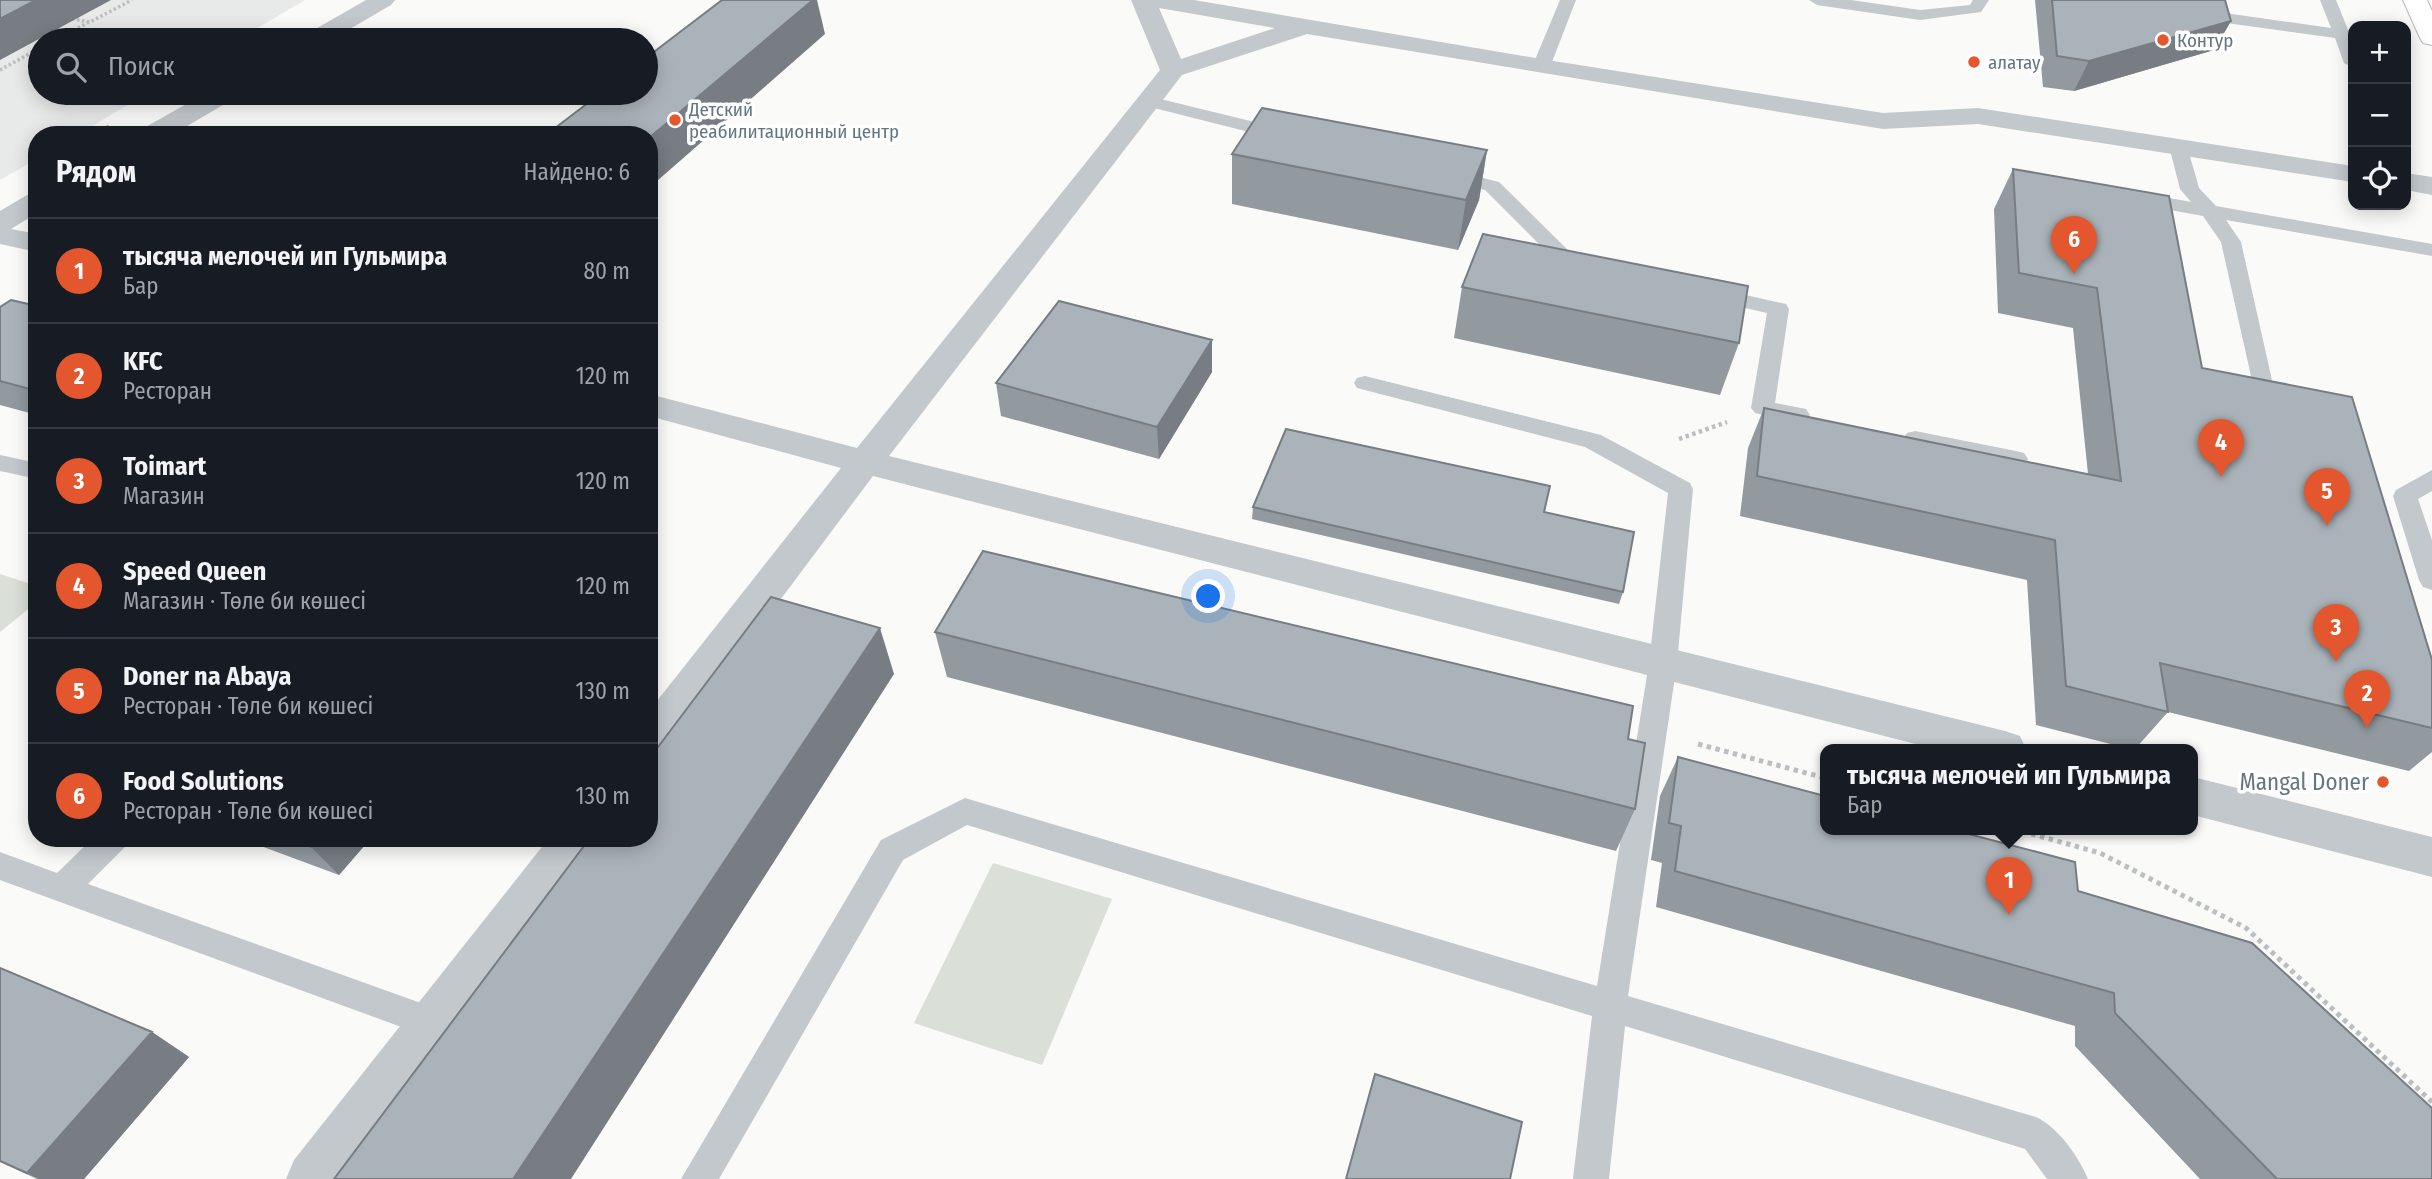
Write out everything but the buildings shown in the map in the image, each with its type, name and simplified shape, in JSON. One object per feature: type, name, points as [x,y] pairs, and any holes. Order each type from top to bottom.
[{"type":"main road","points":[[2414,0],[2432,38]]},
{"type":"main road","points":[[2421,0],[2432,2]]},
{"type":"street","points":[[335,28],[383,0]]},
{"type":"street","points":[[1143,0],[1173,70]]},
{"type":"street","points":[[1152,0],[1541,67],[1883,121],[1978,116],[2348,172]]},
{"type":"street","points":[[658,731],[865,462],[1173,70],[1306,27]]},
{"type":"street","points":[[167,126],[203,105]]},
{"type":"street","points":[[2411,183],[2432,186]]},
{"type":"street","points":[[0,223],[28,206]]},
{"type":"street","points":[[0,235],[28,241]]},
{"type":"street","points":[[658,407],[1985,744]]},
{"type":"street","points":[[2198,797],[2432,857]]},
{"type":"street","points":[[313,1179],[569,847]]},
{"type":"lane","points":[[1541,67],[1568,0]]},
{"type":"lane","points":[[1817,0],[1920,15],[1975,9],[1981,0]]},
{"type":"lane","points":[[2328,0],[2348,51]]},
{"type":"lane","points":[[2175,10],[2341,34]]},
{"type":"lane","points":[[1148,101],[1307,140]]},
{"type":"lane","points":[[2178,146],[2190,190],[2210,211],[2231,242],[2261,380]]},
{"type":"lane","points":[[1426,170],[1492,186],[1563,257],[1604,267]]},
{"type":"lane","points":[[2119,195],[2432,250]]},
{"type":"lane","points":[[1684,286],[1778,309],[1763,408],[1816,419]]},
{"type":"lane","points":[[1365,383],[1593,441],[1681,489],[1663,663],[1610,1006],[1591,1179]]},
{"type":"lane","points":[[1896,435],[2016,459]]},
{"type":"lane","points":[[0,463],[28,469]]},
{"type":"lane","points":[[2432,479],[2405,496],[2432,580]]},
{"type":"lane","points":[[699,1179],[892,850],[965,811],[2036,1135],[2070,1179]]},
{"type":"lane","points":[[63,888],[105,847]]},
{"type":"lane","points":[[0,866],[433,1023]]},
{"type":"path","points":[[79,28],[132,0]]},
{"type":"path","points":[[67,18],[90,22]]},
{"type":"path","points":[[0,70],[28,55]]},
{"type":"path","points":[[1626,459],[1763,408]]},
{"type":"path","points":[[1653,731],[1820,777]]},
{"type":"path","points":[[2036,835],[2100,853],[2246,928],[2432,1101]]},
{"type":"shaded area","points":[[0,0],[305,0],[257,28],[28,28],[28,105],[128,105],[92,126],[28,126],[28,164],[0,180]]},
{"type":"shaded area","points":[[0,574],[28,583],[28,609],[0,632]]},
{"type":"shaded area","points":[[993,863],[1112,899],[1042,1065],[914,1023]]},
{"type":"place","name":"Контур","points":[[2163,40]]},
{"type":"place","name":"алатау","points":[[1974,62]]},
{"type":"place","name":"Детский реабилитационный центр","points":[[675,120]]},
{"type":"place","name":"Food Solutions","points":[[2074,274]]},
{"type":"place","name":"Speed Queen","points":[[2221,477]]},
{"type":"place","name":"Doner na Abaya","points":[[2327,526]]},
{"type":"place","name":"Toimart","points":[[2336,662]]},
{"type":"place","name":"KFC","points":[[2367,728]]},
{"type":"place","name":"Mangal Doner","points":[[2383,782]]},
{"type":"place","name":"тысяча мелочей ип Гульмира","points":[[2009,915]]}]
